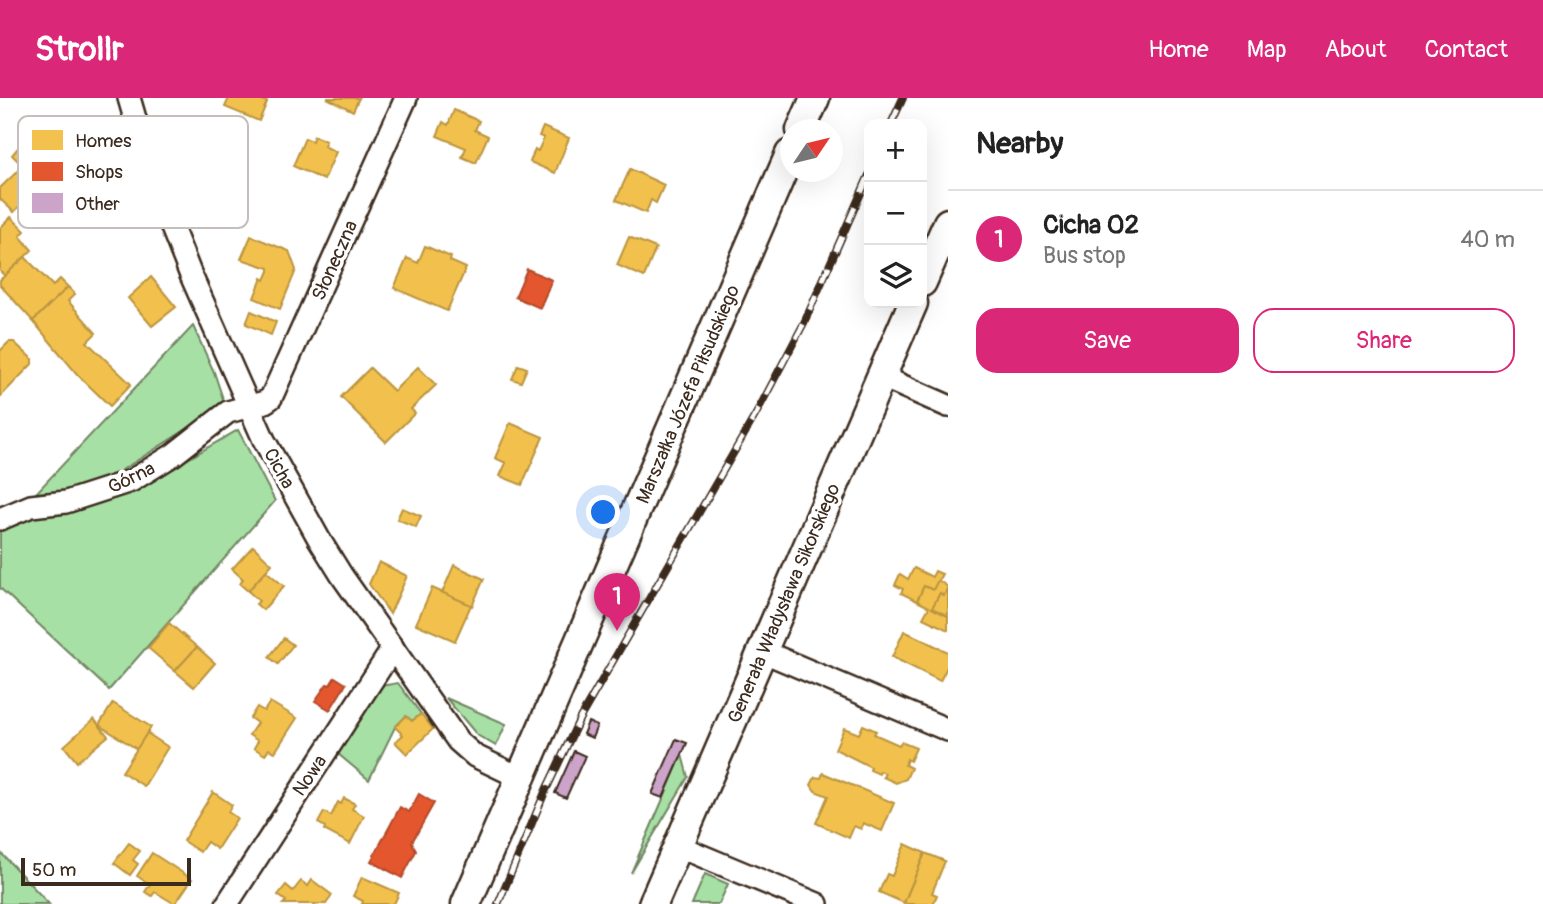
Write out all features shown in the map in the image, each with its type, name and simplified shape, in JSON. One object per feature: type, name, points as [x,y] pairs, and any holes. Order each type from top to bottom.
[{"type":"main road","points":[[806,119],[815,98]]},
{"type":"main road","name":"Marszałka Józefa Piłsudskiego","points":[[466,904],[780,177]]},
{"type":"main road","points":[[927,271],[948,223]]},
{"type":"main road","name":"Generała Władysława Sikorskiego","points":[[653,904],[911,308]]},
{"type":"street","name":"Cicha","points":[[129,98],[134,116]]},
{"type":"street","name":"Słoneczna","points":[[249,406],[265,402],[275,394],[406,98]]},
{"type":"street","name":"Cicha","points":[[172,228],[249,406],[319,539],[458,741],[475,757],[521,778]]},
{"type":"street","points":[[880,376],[948,406]]},
{"type":"street","name":"Górna","points":[[0,519],[31,506],[66,502],[131,481],[173,455],[228,412],[249,406]]},
{"type":"street","name":"Nowa","points":[[227,904],[393,648]]},
{"type":"street","points":[[762,651],[948,730]]},
{"type":"street","points":[[678,846],[817,904]]},
{"type":"green space","points":[[193,326],[214,372],[225,405],[106,480],[67,491],[36,493]]},
{"type":"green space","points":[[238,430],[275,501],[109,690],[0,588],[0,531],[9,521],[82,509],[131,492]]},
{"type":"green space","points":[[398,683],[421,714],[412,721],[406,716],[395,727],[369,780],[337,753],[381,686]]},
{"type":"green space","points":[[446,698],[506,724],[496,746],[477,735]]},
{"type":"green space","points":[[682,755],[688,777],[631,873]]},
{"type":"green space","points":[[0,852],[49,904],[0,904]]},
{"type":"green space","points":[[705,874],[728,884],[719,904],[692,904]]},
{"type":"building: Homes","points":[[229,98],[257,98],[267,102],[259,121],[225,107]]},
{"type":"building: Homes","points":[[327,98],[359,98],[353,111]]},
{"type":"building: Homes","points":[[454,110],[479,121],[475,130],[488,136],[476,163],[462,157],[466,148],[437,136],[443,122],[448,125]]},
{"type":"building: Homes","points":[[543,127],[569,138],[555,173],[530,162],[535,149],[538,151],[544,138],[539,136]]},
{"type":"building: Homes","points":[[314,136],[326,141],[324,146],[336,152],[324,180],[293,166],[305,138],[312,141]]},
{"type":"building: Homes","points":[[18,148],[18,161],[12,155]]},
{"type":"building: Homes","points":[[630,169],[664,185],[656,203],[651,200],[646,213],[616,200]]},
{"type":"building: Homes","points":[[18,171],[18,208],[14,212],[0,199],[0,188]]},
{"type":"building: Homes","points":[[11,217],[18,224],[18,228],[25,231],[20,236],[32,250],[5,276],[0,271],[0,228]]},
{"type":"building: Homes","points":[[251,236],[289,251],[296,270],[280,309],[254,298],[269,268],[241,259]]},
{"type":"building: Homes","points":[[629,237],[656,248],[644,277],[617,265]]},
{"type":"building: Homes","points":[[425,246],[451,257],[450,261],[466,268],[447,311],[394,288],[407,258],[418,263]]},
{"type":"building: Homes","points":[[25,257],[53,286],[60,279],[68,287],[33,321],[0,285],[0,280]]},
{"type":"building: Homes","points":[[151,277],[176,307],[152,326],[128,298]]},
{"type":"building: Homes","points":[[68,287],[75,294],[68,301],[96,333],[87,342],[131,384],[110,406],[77,374],[33,321]]},
{"type":"building: Homes","points":[[251,311],[276,322],[271,335],[246,324]]},
{"type":"building: Homes","points":[[9,342],[14,342],[32,359],[32,364],[0,397],[0,351]]},
{"type":"building: Homes","points":[[518,365],[527,368],[521,382],[512,379]]},
{"type":"building: Homes","points":[[418,367],[436,385],[411,409],[415,413],[386,442],[341,397],[370,368],[394,391]]},
{"type":"building: Homes","points":[[510,423],[543,437],[522,485],[500,476],[506,463],[495,458]]},
{"type":"building: Homes","points":[[402,508],[421,516],[416,527],[397,519]]},
{"type":"building: Homes","points":[[253,546],[272,564],[248,591],[240,584],[243,579],[232,569]]},
{"type":"building: Homes","points":[[379,562],[407,576],[390,614],[369,584]]},
{"type":"building: Homes","points":[[454,565],[484,579],[472,606],[442,593]]},
{"type":"building: Homes","points":[[914,568],[932,577],[935,571],[942,574],[933,590],[924,586],[917,601],[901,593],[903,589],[895,585],[900,574],[908,579]]},
{"type":"building: Homes","points":[[266,571],[284,586],[263,610],[256,604],[259,601],[248,591]]},
{"type":"building: Homes","points":[[938,580],[948,587],[944,596],[940,593],[932,608],[948,616],[948,630],[923,618],[929,607],[917,601],[924,586],[933,590]]},
{"type":"building: Homes","points":[[948,587],[948,616],[932,608],[940,593],[944,596]]},
{"type":"building: Homes","points":[[432,588],[471,605],[455,641],[416,624]]},
{"type":"building: Homes","points":[[169,623],[197,647],[175,671],[148,648]]},
{"type":"building: Homes","points":[[904,631],[948,652],[948,665],[940,681],[892,657]]},
{"type":"building: Homes","points":[[284,638],[293,645],[278,664],[269,657]]},
{"type":"building: Homes","points":[[197,647],[215,663],[194,687],[175,671]]},
{"type":"building: Homes","points":[[270,702],[297,718],[275,752],[269,749],[265,755],[254,748],[258,741],[249,735],[257,723],[250,718],[257,707],[264,711]]},
{"type":"building: Homes","points":[[113,703],[151,727],[137,749],[99,725]]},
{"type":"building: Homes","points":[[421,714],[433,729],[407,754],[395,742],[403,735],[395,727],[406,716],[412,721]]},
{"type":"building: Homes","points":[[94,719],[108,736],[77,762],[64,746]]},
{"type":"building: Homes","points":[[863,725],[876,731],[874,734],[899,745],[901,742],[916,748],[905,765],[911,768],[906,779],[896,783],[883,777],[885,773],[880,771],[879,774],[870,770],[871,767],[835,749],[844,728],[859,734]]},
{"type":"building: Homes","points":[[147,733],[168,747],[144,786],[122,772]]},
{"type":"building: Homes","points":[[823,773],[894,803],[882,831],[863,823],[861,829],[854,826],[849,838],[816,823],[828,796],[815,791],[811,785],[815,777],[821,778]]},
{"type":"building: Homes","points":[[213,792],[232,805],[228,812],[237,818],[217,849],[207,842],[200,852],[183,841]]},
{"type":"building: Homes","points":[[344,798],[355,804],[352,809],[364,816],[350,844],[324,830],[325,827],[318,823],[324,812],[331,816],[338,802],[341,804]]},
{"type":"building: Homes","points":[[129,843],[140,851],[133,860],[138,864],[130,875],[114,863]]},
{"type":"building: Homes","points":[[905,844],[925,853],[904,903],[879,892],[887,874],[892,876]]},
{"type":"building: Homes","points":[[152,853],[192,879],[175,904],[155,892],[152,896],[145,892],[150,884],[137,876]]},
{"type":"building: Homes","points":[[925,853],[945,861],[932,893],[937,895],[933,904],[904,903]]},
{"type":"building: Homes","points":[[362,877],[399,893],[394,904],[362,904],[363,901],[353,896]]},
{"type":"building: Homes","points":[[312,880],[332,895],[326,904],[283,904],[286,901],[278,895],[286,885],[293,891],[301,881],[308,886]]},
{"type":"building: Shops","points":[[527,269],[552,280],[540,308],[515,297]]},
{"type":"building: Shops","points":[[335,677],[346,684],[330,710],[315,701]]},
{"type":"building: Shops","points":[[419,794],[434,803],[412,842],[416,851],[402,878],[371,861],[400,807],[409,812]]},
{"type":"building: Other","points":[[588,722],[597,726],[592,738],[583,734]]},
{"type":"building: Other","points":[[676,739],[687,743],[663,798],[652,794]]},
{"type":"building: Other","points":[[574,751],[585,756],[566,798],[555,793]]},
{"type":"railway","points":[[893,119],[903,98]]},
{"type":"railway","points":[[498,904],[545,792],[580,718],[756,414],[804,323],[866,182]]},
{"type":"place","name":"Cicha 02","points":[[617,631]]}]
